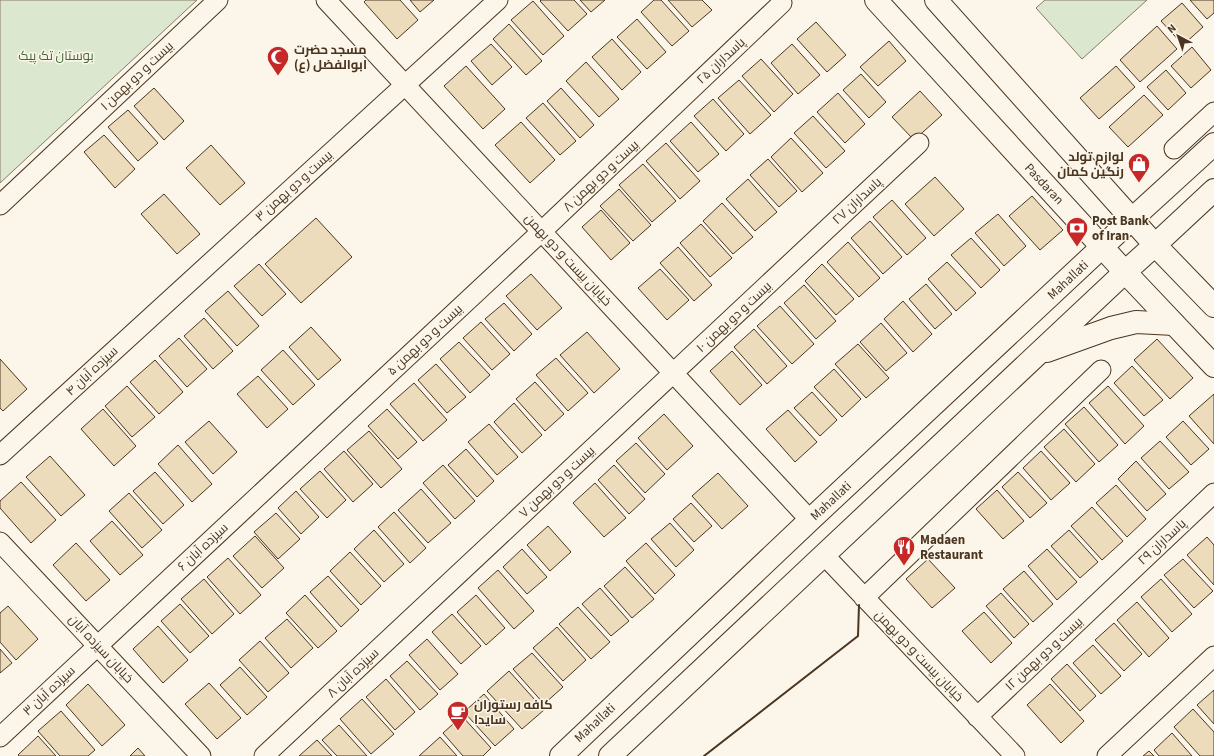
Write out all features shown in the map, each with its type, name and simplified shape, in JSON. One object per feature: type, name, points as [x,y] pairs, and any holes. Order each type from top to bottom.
[{"type":"main road","name":"Pasdaran","points":[[876,0],[1125,272],[1214,366]]},
{"type":"main road","points":[[936,0],[1132,219],[1214,306]]},
{"type":"main road","points":[[1132,219],[1214,144]]},
{"type":"main road","points":[[610,756],[1214,190]]},
{"type":"main road","name":"Mahallati","points":[[561,756],[810,520],[1132,219]]},
{"type":"main road","points":[[1038,354],[1117,326],[1136,322],[1174,324]]},
{"type":"street","name":"بیست و دو بهمن ۱","points":[[0,205],[218,0]]},
{"type":"street","name":"خیابان بیست و دو بهمن","points":[[326,0],[810,520]]},
{"type":"street","name":"بیست و دو بهمن ۳","points":[[184,286],[498,0]]},
{"type":"street","name":"پاسداران ۲۵","points":[[660,120],[782,3]]},
{"type":"street","points":[[1174,150],[1214,112]]},
{"type":"street","name":"بیست و دو بهمن ۸","points":[[541,232],[660,120]]},
{"type":"street","name":"پاسداران ۲۷","points":[[794,260],[919,143]]},
{"type":"street","name":"بیست و دو بهمن ۵","points":[[309,449],[541,232]]},
{"type":"street","name":"بیست و دو بهمن ۱۰","points":[[674,374],[794,260]]},
{"type":"street","name":"سیزده آبان ۴","points":[[0,455],[184,286]]},
{"type":"street","points":[[864,598],[1101,370]]},
{"type":"street","name":"بیست و دو بهمن ۷","points":[[441,590],[674,374]]},
{"type":"street","name":"سیزده آبان ۶","points":[[98,646],[309,449]]},
{"type":"street","name":"پاسداران ۲۹","points":[[1110,591],[1214,493]]},
{"type":"street","name":"خیابان سیزده آبان","points":[[0,542],[201,756]]},
{"type":"street","name":"خیابان بیست و دو بهمن","points":[[824,555],[1015,756]]},
{"type":"street","name":"سیزده آبان ۸","points":[[264,756],[441,590]]},
{"type":"street","name":"بیست و دو بهمن ۱۲","points":[[977,717],[1110,591]]},
{"type":"street","name":"سیزده آبان ۳","points":[[0,737],[98,646]]},
{"type":"street","points":[[1107,756],[1214,656]]},
{"type":"green space","name":"بوستان تک پیک","points":[[0,0],[197,0],[0,183]]},
{"type":"green space","points":[[1045,0],[1147,0],[1082,59],[1036,8]]},
{"type":"building","points":[[366,0],[400,0],[418,20],[397,39],[364,2]]},
{"type":"building","points":[[410,0],[434,0],[420,12]]},
{"type":"building","points":[[574,0],[587,14],[568,31],[540,1]]},
{"type":"building","points":[[580,0],[605,0],[591,12]]},
{"type":"building","points":[[654,0],[661,0],[689,31],[672,46],[641,12]]},
{"type":"building","points":[[668,0],[702,0],[712,10],[692,27]]},
{"type":"building","points":[[1190,0],[1214,0],[1214,13],[1207,19]]},
{"type":"building","points":[[533,1],[564,36],[543,55],[511,20]]},
{"type":"building","points":[[1182,3],[1203,27],[1183,45],[1161,21]]},
{"type":"building","points":[[637,19],[666,52],[647,69],[617,37]]},
{"type":"building","points":[[816,22],[846,55],[827,72],[797,39]]},
{"type":"building","points":[[509,24],[542,61],[526,75],[493,39]]},
{"type":"building","points":[[1157,26],[1177,49],[1140,82],[1120,60]]},
{"type":"building","points":[[612,39],[641,72],[622,90],[592,57]]},
{"type":"building","points":[[889,41],[906,61],[878,86],[860,67]]},
{"type":"building","points":[[491,44],[512,67],[492,85],[471,61]]},
{"type":"building","points":[[792,44],[820,75],[798,94],[771,63]]},
{"type":"building","points":[[1192,47],[1211,70],[1191,88],[1171,66]]},
{"type":"building","points":[[761,59],[793,94],[774,112],[742,76]]},
{"type":"building","points":[[586,62],[619,99],[599,117],[566,81]]},
{"type":"building","points":[[466,66],[505,109],[483,129],[444,86]]},
{"type":"building","points":[[1116,66],[1135,87],[1099,119],[1080,98]]},
{"type":"building","points":[[1166,70],[1186,93],[1168,110],[1147,87]]},
{"type":"building","points":[[861,74],[886,102],[869,118],[843,90]]},
{"type":"building","points":[[739,80],[771,115],[750,134],[718,98]]},
{"type":"building","points":[[154,88],[184,121],[164,140],[134,106]]},
{"type":"building","points":[[561,88],[594,125],[580,138],[547,101]]},
{"type":"building","points":[[920,91],[942,115],[914,140],[892,117]]},
{"type":"building","points":[[838,93],[865,124],[845,143],[817,112]]},
{"type":"building","points":[[1144,95],[1163,115],[1128,147],[1109,127]]},
{"type":"building","points":[[713,99],[744,134],[726,151],[694,116]]},
{"type":"building","points":[[543,103],[576,141],[560,155],[526,118]]},
{"type":"building","points":[[128,110],[158,143],[138,161],[108,127]]},
{"type":"building","points":[[813,116],[845,151],[826,168],[794,133]]},
{"type":"building","points":[[521,122],[555,160],[530,183],[495,145]]},
{"type":"building","points":[[691,122],[719,154],[698,172],[670,141]]},
{"type":"building","points":[[104,135],[135,169],[115,188],[84,152]]},
{"type":"building","points":[[791,138],[823,173],[802,192],[771,157]]},
{"type":"building","points":[[666,143],[700,181],[680,199],[646,161]]},
{"type":"building","points":[[211,145],[245,183],[220,205],[186,168]]},
{"type":"building","points":[[768,159],[797,191],[779,207],[750,175]]},
{"type":"building","points":[[643,164],[676,201],[652,222],[619,185]]},
{"type":"building","points":[[935,177],[964,209],[934,236],[905,204]]},
{"type":"building","points":[[748,179],[777,212],[755,231],[726,199]]},
{"type":"building","points":[[619,189],[651,225],[633,241],[600,206]]},
{"type":"building","points":[[164,194],[200,234],[177,254],[141,214]]},
{"type":"building","points":[[1032,196],[1063,230],[1040,250],[1009,216]]},
{"type":"building","points":[[892,200],[926,238],[907,255],[873,217]]},
{"type":"building","points":[[722,203],[753,237],[733,254],[703,221]]},
{"type":"building","points":[[601,210],[630,243],[611,260],[582,227]]},
{"type":"building","points":[[998,214],[1026,246],[1004,266],[975,233]]},
{"type":"building","points":[[316,218],[352,257],[301,303],[265,264]]},
{"type":"building","points":[[870,221],[902,257],[883,274],[851,238]]},
{"type":"building","points":[[701,224],[732,258],[710,277],[680,243]]},
{"type":"building","points":[[971,238],[1000,270],[981,288],[951,255]]},
{"type":"building","points":[[848,242],[880,278],[859,297],[827,262]]},
{"type":"building","points":[[678,247],[712,285],[694,301],[660,263]]},
{"type":"building","points":[[947,262],[976,293],[956,311],[928,279]]},
{"type":"building","points":[[259,264],[286,294],[262,316],[234,286]]},
{"type":"building","points":[[822,264],[854,299],[836,315],[805,281]]},
{"type":"building","points":[[660,269],[689,300],[667,320],[638,288]]},
{"type":"building","points":[[531,274],[562,308],[537,330],[506,296]]},
{"type":"building","points":[[926,284],[952,314],[935,329],[909,299]]},
{"type":"building","points":[[804,285],[836,321],[816,339],[784,303]]},
{"type":"building","points":[[228,291],[259,326],[237,346],[205,311]]},
{"type":"building","points":[[903,301],[932,334],[913,352],[884,319]]},
{"type":"building","points":[[504,303],[532,334],[514,351],[485,319]]},
{"type":"building","points":[[780,306],[814,344],[792,364],[757,326]]},
{"type":"building","points":[[204,318],[233,351],[213,369],[184,336]]},
{"type":"building","points":[[481,322],[510,354],[492,370],[463,338]]},
{"type":"building","points":[[881,323],[907,353],[886,371],[860,342]]},
{"type":"building","points":[[311,327],[341,360],[318,380],[289,347]]},
{"type":"building","points":[[754,329],[787,366],[767,384],[734,347]]},
{"type":"building","points":[[587,332],[620,369],[594,393],[560,355]]},
{"type":"building","points":[[179,338],[207,369],[187,387],[159,356]]},
{"type":"building","points":[[1157,339],[1193,378],[1170,399],[1134,360]]},
{"type":"building","points":[[459,342],[490,375],[470,393],[440,359]]},
{"type":"building","points":[[858,344],[889,378],[866,398],[835,364]]},
{"type":"building","points":[[283,350],[315,385],[293,405],[261,370]]},
{"type":"building","points":[[732,351],[762,385],[740,405],[710,371]]},
{"type":"building","points":[[556,358],[588,393],[568,411],[536,375]]},
{"type":"building","points":[[0,359],[27,389],[3,411],[0,408]]},
{"type":"building","points":[[155,360],[183,392],[159,414],[130,382]]},
{"type":"building","points":[[436,364],[466,397],[447,413],[418,380]]},
{"type":"building","points":[[1132,366],[1163,400],[1144,416],[1114,383]]},
{"type":"building","points":[[834,369],[861,399],[842,417],[814,387]]},
{"type":"building","points":[[258,376],[288,409],[267,428],[237,394]]},
{"type":"building","points":[[535,382],[564,414],[545,431],[516,399]]},
{"type":"building","points":[[414,383],[447,420],[423,441],[390,404]]},
{"type":"building","points":[[127,386],[155,417],[132,437],[105,406]]},
{"type":"building","points":[[1108,386],[1144,426],[1125,444],[1089,403]]},
{"type":"building","points":[[812,392],[837,420],[820,436],[794,408]]},
{"type":"building","points":[[1214,394],[1214,444],[1189,416]]},
{"type":"building","points":[[514,403],[542,435],[522,453],[494,422]]},
{"type":"building","points":[[1084,407],[1118,445],[1099,462],[1065,424]]},
{"type":"building","points":[[103,409],[136,446],[114,466],[81,429]]},
{"type":"building","points":[[387,409],[417,442],[398,459],[368,426]]},
{"type":"building","points":[[788,410],[817,442],[795,462],[766,429]]},
{"type":"building","points":[[664,414],[693,446],[667,470],[638,438]]},
{"type":"building","points":[[209,421],[237,452],[213,474],[185,442]]},
{"type":"building","points":[[1183,421],[1209,449],[1191,465],[1166,437]]},
{"type":"building","points":[[489,424],[518,457],[497,475],[468,442]]},
{"type":"building","points":[[1064,429],[1095,464],[1076,482],[1044,447]]},
{"type":"building","points":[[369,431],[402,469],[381,488],[347,450]]},
{"type":"building","points":[[1160,441],[1189,472],[1169,489],[1141,458]]},
{"type":"building","points":[[636,443],[665,474],[645,493],[616,461]]},
{"type":"building","points":[[178,445],[212,484],[192,502],[158,464]]},
{"type":"building","points":[[466,449],[494,481],[477,497],[448,465]]},
{"type":"building","points":[[344,451],[373,484],[353,502],[324,469]]},
{"type":"building","points":[[1041,451],[1070,483],[1051,500],[1023,468]]},
{"type":"building","points":[[50,456],[85,495],[61,516],[26,477]]},
{"type":"building","points":[[1136,461],[1166,494],[1147,511],[1118,479]]},
{"type":"building","points":[[443,465],[475,501],[455,519],[423,483]]},
{"type":"building","points":[[614,465],[645,499],[629,514],[598,480]]},
{"type":"building","points":[[320,471],[346,500],[327,518],[300,489]]},
{"type":"building","points":[[155,472],[184,505],[163,524],[133,491]]},
{"type":"building","points":[[1018,472],[1047,503],[1030,518],[1002,487]]},
{"type":"building","points":[[718,473],[748,506],[722,529],[692,496]]},
{"type":"building","points":[[21,482],[56,520],[31,543],[0,508],[0,501]]},
{"type":"building","points":[[595,483],[626,518],[604,537],[573,503]]},
{"type":"building","points":[[1116,485],[1146,519],[1127,537],[1096,503]]},
{"type":"building","points":[[421,489],[451,523],[428,543],[398,510]]},
{"type":"building","points":[[997,490],[1024,521],[1003,539],[976,509]]},
{"type":"building","points":[[296,491],[319,517],[301,534],[278,508]]},
{"type":"building","points":[[129,493],[162,530],[142,548],[109,511]]},
{"type":"building","points":[[691,503],[712,526],[694,542],[673,519]]},
{"type":"building","points":[[1092,507],[1123,541],[1102,560],[1071,526]]},
{"type":"building","points":[[394,512],[426,548],[410,563],[378,527]]},
{"type":"building","points":[[276,513],[300,539],[278,559],[254,532]]},
{"type":"building","points":[[112,521],[143,555],[120,575],[90,541]]},
{"type":"building","points":[[670,523],[694,550],[676,567],[651,539]]},
{"type":"building","points":[[548,526],[571,552],[550,571],[527,545]]},
{"type":"building","points":[[374,530],[404,564],[384,582],[354,549]]},
{"type":"building","points":[[1069,530],[1098,562],[1080,578],[1051,546]]},
{"type":"building","points":[[255,536],[284,568],[262,588],[233,556]]},
{"type":"building","points":[[1207,537],[1214,545],[1214,585],[1187,555]]},
{"type":"building","points":[[76,543],[110,580],[86,601],[53,565]]},
{"type":"building","points":[[646,543],[675,575],[655,594],[626,561]]},
{"type":"building","points":[[522,549],[547,577],[527,594],[503,567]]},
{"type":"building","points":[[1047,549],[1077,582],[1057,600],[1028,566]]},
{"type":"building","points":[[350,552],[381,586],[361,605],[330,571]]},
{"type":"building","points":[[228,558],[261,595],[240,614],[207,577]]},
{"type":"building","points":[[928,559],[955,588],[932,608],[906,579]]},
{"type":"building","points":[[1183,559],[1213,591],[1194,608],[1164,575]]},
{"type":"building","points":[[625,567],[654,599],[632,618],[604,586]]},
{"type":"building","points":[[498,570],[534,611],[514,629],[478,588]]},
{"type":"building","points":[[1024,571],[1053,604],[1033,622],[1003,589]]},
{"type":"building","points":[[328,576],[359,610],[341,627],[310,592]]},
{"type":"building","points":[[204,579],[234,614],[212,634],[181,599]]},
{"type":"building","points":[[1161,579],[1192,614],[1172,632],[1141,597]]},
{"type":"building","points":[[600,588],[629,621],[611,636],[582,604]]},
{"type":"building","points":[[1001,593],[1029,624],[1014,638],[986,606]]},
{"type":"building","points":[[305,595],[337,631],[318,648],[286,613]]},
{"type":"building","points":[[476,595],[505,628],[486,645],[457,612]]},
{"type":"building","points":[[1137,602],[1169,638],[1149,657],[1117,620]]},
{"type":"building","points":[[180,604],[209,636],[190,653],[161,621]]},
{"type":"building","points":[[8,606],[38,639],[16,660],[0,642],[0,613]]},
{"type":"building","points":[[578,607],[610,642],[591,659],[559,624]]},
{"type":"building","points":[[984,612],[1012,643],[991,663],[962,631]]},
{"type":"building","points":[[452,614],[481,646],[461,664],[432,632]]},
{"type":"building","points":[[287,619],[313,648],[291,668],[265,638]]},
{"type":"building","points":[[1114,623],[1142,654],[1124,671],[1095,640]]},
{"type":"building","points":[[158,626],[188,660],[163,683],[133,649]]},
{"type":"building","points":[[557,627],[586,660],[563,681],[533,648]]},
{"type":"building","points":[[427,639],[458,674],[440,690],[409,655]]},
{"type":"building","points":[[260,641],[289,673],[268,692],[239,660]]},
{"type":"building","points":[[1093,645],[1121,676],[1101,694],[1073,663]]},
{"type":"building","points":[[0,649],[12,663],[0,673]]},
{"type":"building","points":[[532,653],[563,687],[544,704],[513,669]]},
{"type":"building","points":[[407,661],[438,694],[420,710],[390,676]]},
{"type":"building","points":[[1067,664],[1096,696],[1080,711],[1051,679]]},
{"type":"building","points":[[240,667],[267,697],[247,715],[220,685]]},
{"type":"building","points":[[509,671],[544,710],[522,729],[487,691]]},
{"type":"building","points":[[386,679],[415,712],[395,730],[366,697]]},
{"type":"building","points":[[209,683],[241,718],[217,739],[185,704]]},
{"type":"building","points":[[88,684],[125,725],[102,746],[66,705]]},
{"type":"building","points":[[1050,684],[1084,721],[1061,743],[1027,705]]},
{"type":"building","points":[[1214,690],[1214,724],[1197,705]]},
{"type":"building","points":[[484,694],[514,729],[495,746],[464,712]]},
{"type":"building","points":[[362,699],[394,734],[371,754],[340,719]]},
{"type":"building","points":[[1193,709],[1214,732],[1214,756],[1200,756],[1174,727]]},
{"type":"building","points":[[61,711],[95,750],[88,756],[60,756],[38,731]]},
{"type":"building","points":[[462,716],[491,748],[483,756],[463,756],[443,733]]},
{"type":"building","points":[[339,725],[367,756],[337,756],[322,740]]},
{"type":"building","points":[[1172,733],[1192,756],[1159,756],[1154,750]]},
{"type":"building","points":[[38,736],[56,756],[18,755]]},
{"type":"building","points":[[440,737],[457,756],[419,756]]},
{"type":"building","points":[[317,740],[332,756],[299,756]]},
{"type":"building","points":[[138,748],[145,756],[130,756]]},
{"type":"building","points":[[1149,751],[1154,756],[1143,756]]},
{"type":"wall","points":[[704,756],[858,636],[859,605]]},
{"type":"place","name":"مسجد حضرت ابوالفضل (ع)","points":[[278,76]]},
{"type":"place","name":"لوازم تولد رنگین کمان","points":[[1139,184]]},
{"type":"place","name":"Post Bank of Iran","points":[[1077,248]]},
{"type":"place","name":"Madaen Restaurant","points":[[904,566]]},
{"type":"place","name":"کافه رستوران سایدا","points":[[458,732]]}]
